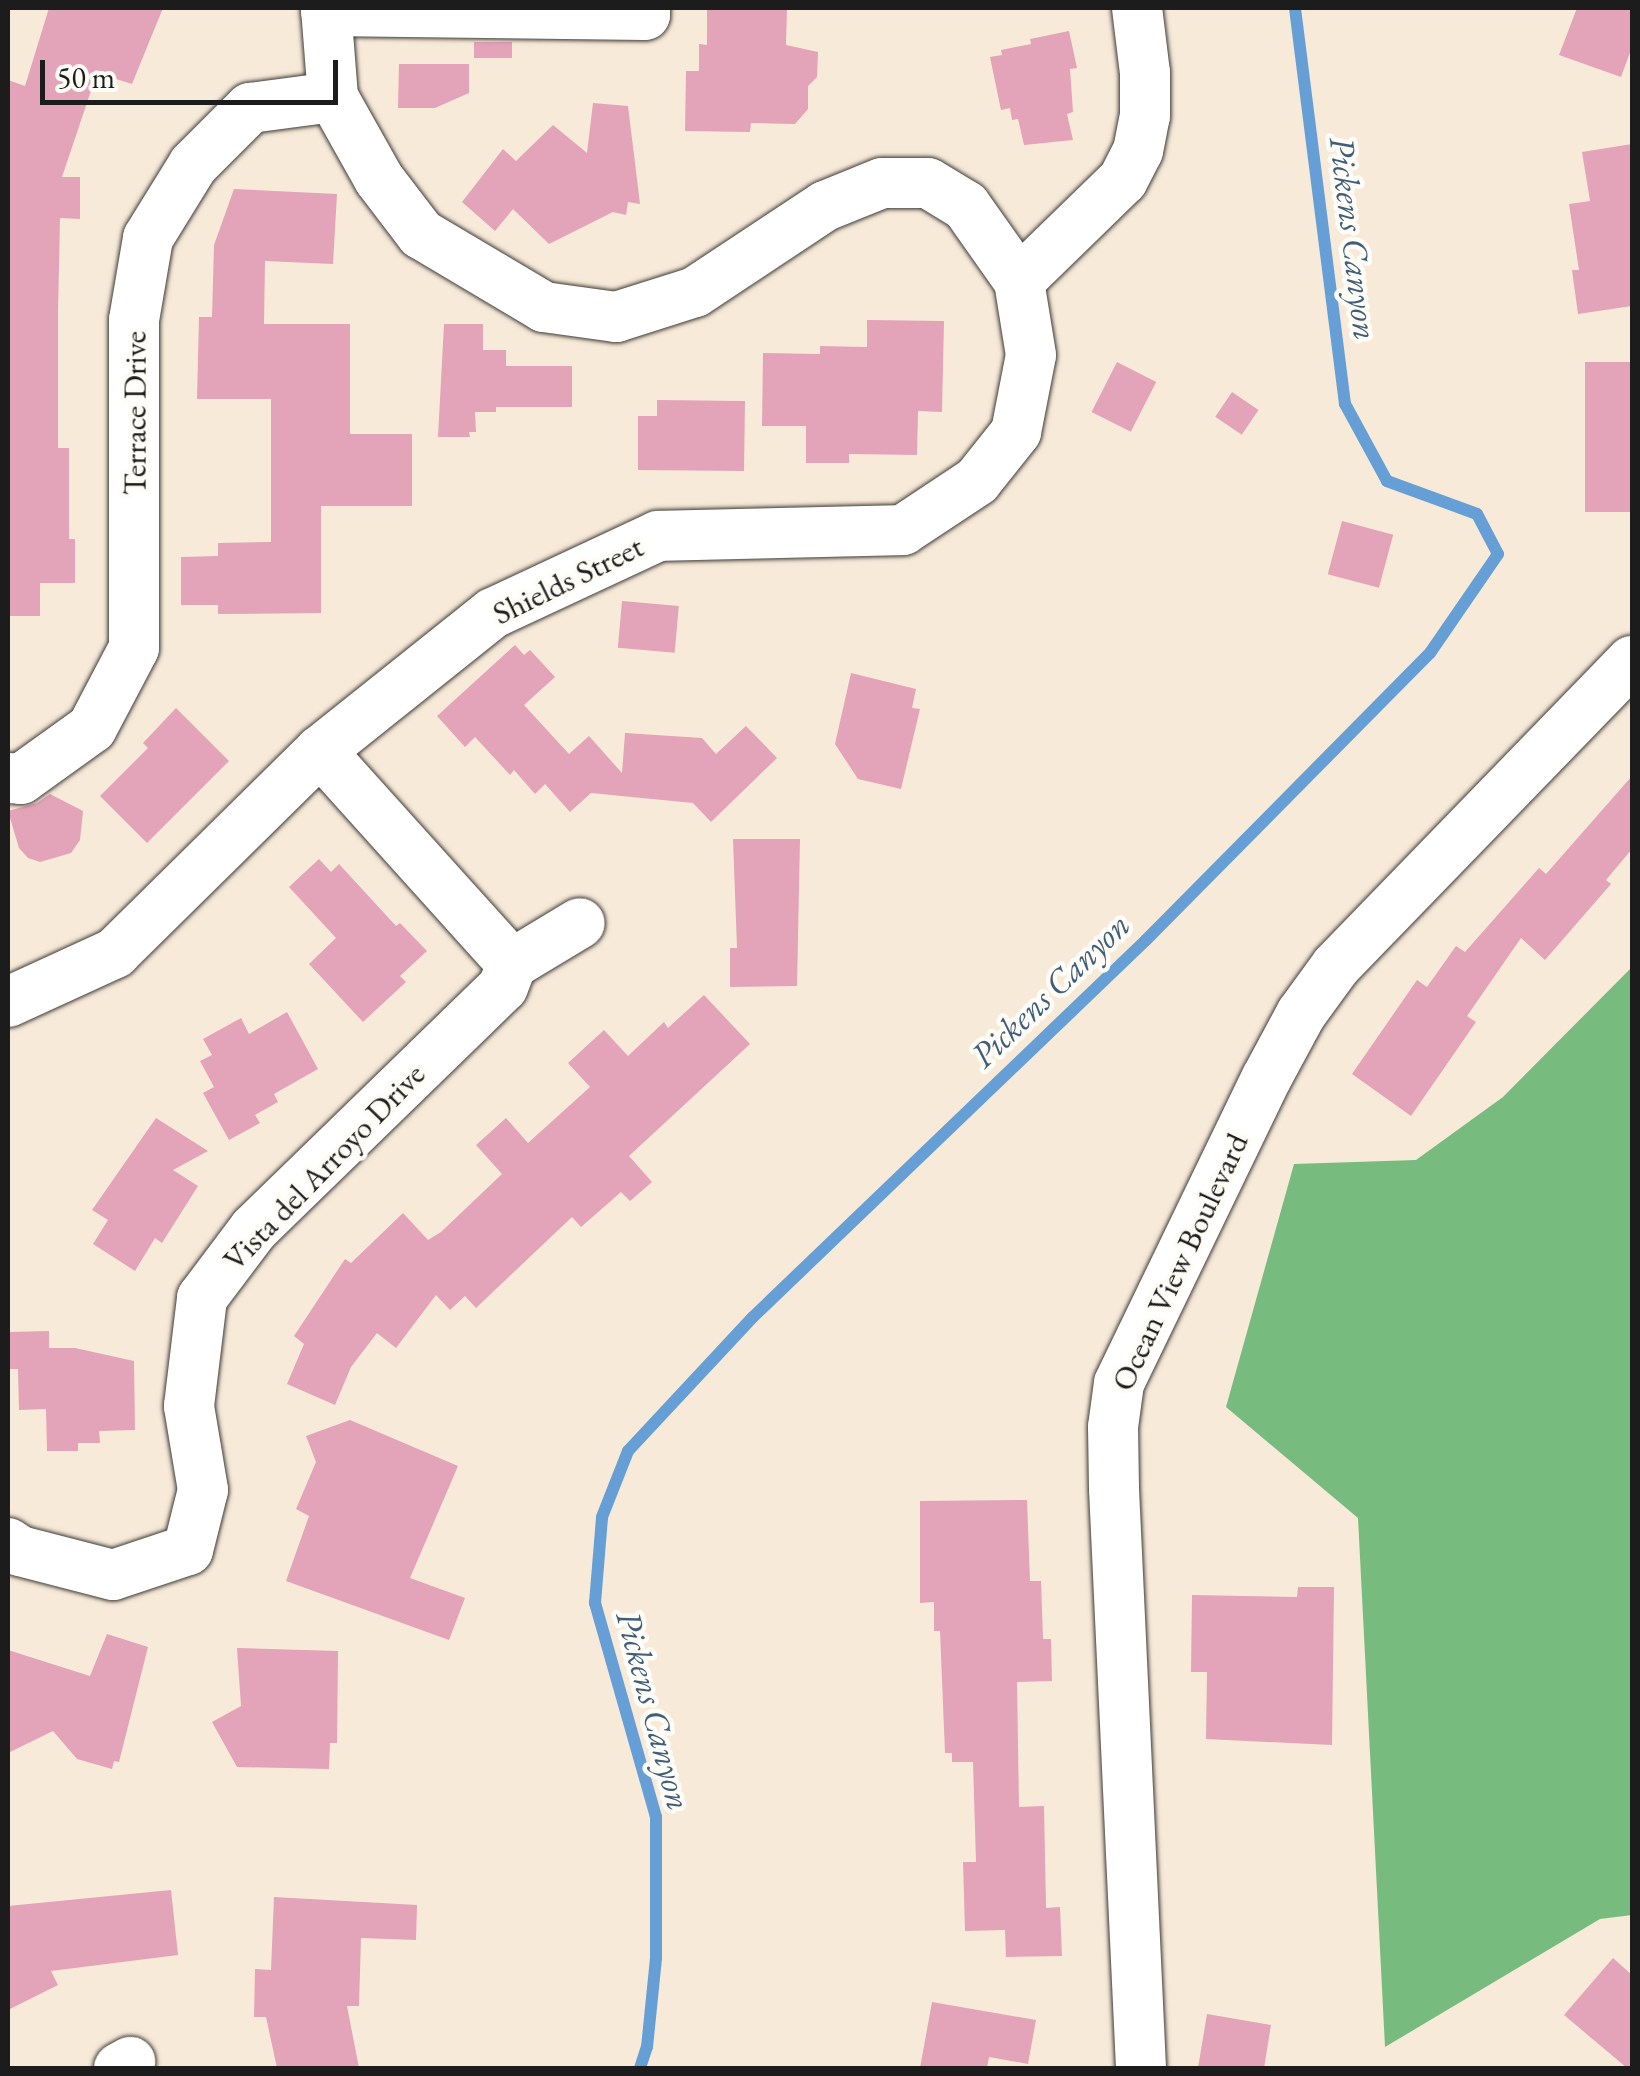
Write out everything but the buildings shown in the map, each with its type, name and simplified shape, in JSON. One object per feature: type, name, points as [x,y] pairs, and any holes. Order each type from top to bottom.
[{"type":"street","points":[[645,11],[326,9],[333,97],[379,178],[421,234],[544,307],[616,317],[695,292],[825,206],[882,183],[928,183],[966,206],[1019,281],[1122,180],[1138,152],[1144,116],[1144,73],[1138,8]]},
{"type":"street","name":"Terrace Drive","points":[[8,778],[21,779],[92,728],[134,648],[134,320],[148,238],[193,165],[250,108],[333,97]]},
{"type":"street","name":"Shields Street","points":[[8,1002],[116,953],[320,751],[492,613],[658,536],[903,530],[962,490],[976,480],[1016,432],[1032,355],[1019,281]]},
{"type":"street","name":"Ocean View Boulevard","points":[[1142,2068],[1114,1489],[1113,1428],[1119,1383],[1266,1078],[1301,1014],[1336,966],[1632,661]]},
{"type":"street","points":[[320,751],[512,964],[580,922]]},
{"type":"street","name":"Vista del Arroyo Drive","points":[[8,1542],[20,1551],[113,1575],[188,1550],[203,1490],[189,1406],[202,1298],[254,1229],[503,987],[512,964]]},
{"type":"green space","points":[[1632,967],[1632,1915],[1600,1919],[1385,2047],[1358,1518],[1226,1407],[1294,1164],[1416,1160],[1503,1097]]},
{"type":"waterway","name":"Pickens Canyon","points":[[640,2068],[647,2047],[656,1958],[656,1817],[595,1603],[602,1517],[628,1451],[753,1317],[1146,940],[1430,653],[1498,554],[1477,514],[1387,481],[1345,404],[1295,8]]}]
